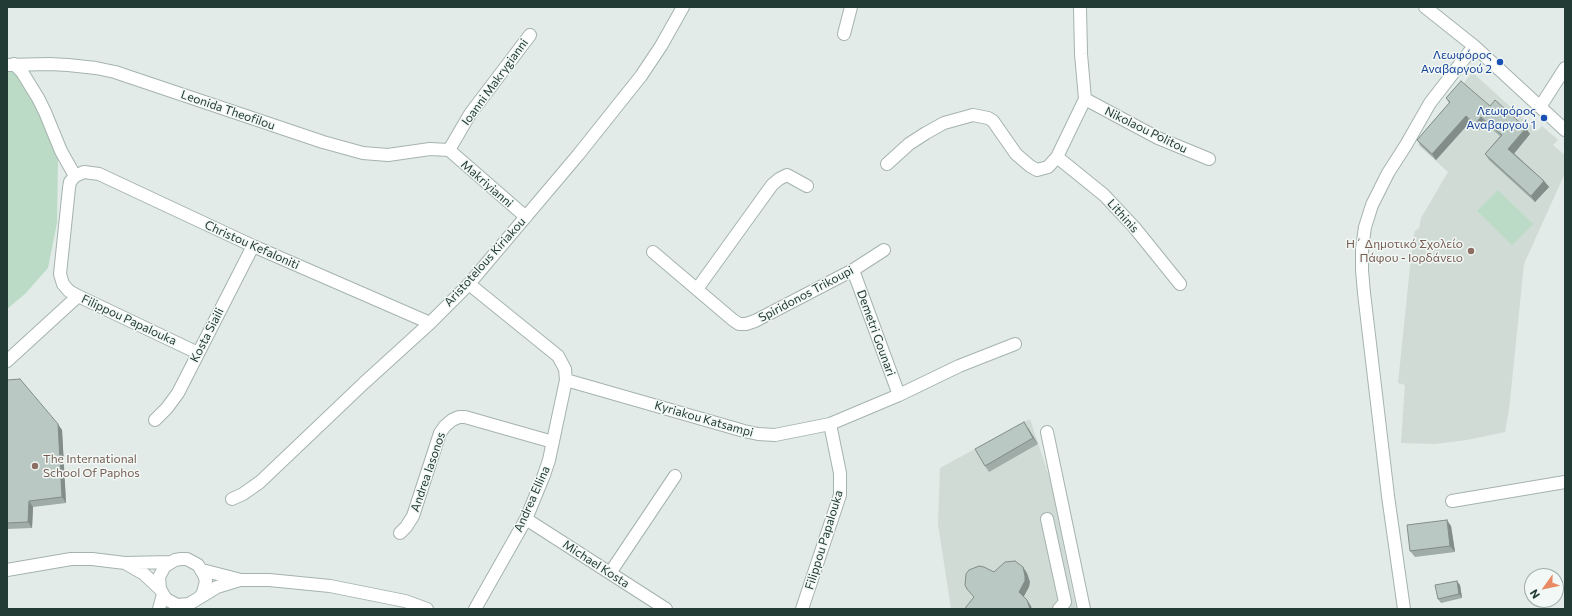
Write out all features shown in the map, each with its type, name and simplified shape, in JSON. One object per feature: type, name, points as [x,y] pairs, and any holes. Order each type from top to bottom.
[{"type":"street","name":"Aristotelous Kiriakou","points":[[232,499],[243,494],[260,482],[364,383],[430,323],[469,284],[578,155],[641,76],[661,46],[683,7]]},
{"type":"street","points":[[844,34],[851,7]]},
{"type":"street","points":[[887,164],[909,144],[926,133],[944,123],[973,115],[988,118],[993,121],[1016,154],[1030,166],[1037,170],[1048,167],[1058,157],[1085,99],[1081,54],[1080,7]]},
{"type":"street","points":[[1425,7],[1474,46],[1565,130]]},
{"type":"street","name":"Ioanni Makrygianni","points":[[449,150],[470,114],[530,35]]},
{"type":"street","points":[[1404,609],[1388,496],[1364,293],[1362,249],[1365,227],[1372,205],[1388,173],[1430,103],[1474,46]]},
{"type":"street","points":[[11,65],[22,72],[38,98],[61,151],[75,176]]},
{"type":"street","name":"Leonida Theofilou","points":[[11,65],[68,65],[96,68],[114,72],[323,142],[363,153],[388,155],[430,149],[449,150]]},
{"type":"street","points":[[1540,107],[1565,68]]},
{"type":"street","name":"Nikolaou Politou","points":[[1085,99],[1158,138],[1209,159]]},
{"type":"street","name":"Makriyianni","points":[[449,150],[526,217]]},
{"type":"street","name":"Lithinis","points":[[1058,157],[1104,195],[1134,228],[1180,284]]},
{"type":"street","name":"Christou Kefaloniti","points":[[75,176],[84,172],[99,174],[253,246],[430,323]]},
{"type":"street","points":[[697,288],[776,182],[783,176],[787,175],[807,186]]},
{"type":"street","name":"Filippou Papalouka","points":[[75,176],[70,182],[68,188],[60,274],[63,284],[69,291],[78,296],[198,353]]},
{"type":"street","name":"Kosta Siaili","points":[[155,420],[167,408],[178,393],[253,246]]},
{"type":"street","name":"Spiridonos Trikoupi","points":[[653,252],[733,320],[739,324],[746,324],[755,321],[853,270],[884,250]]},
{"type":"street","name":"Demetri Gounari","points":[[853,270],[899,396]]},
{"type":"street","points":[[469,284],[558,356],[565,369],[566,380]]},
{"type":"street","points":[[7,361],[78,296]]},
{"type":"street","name":"Kyriakou Katsampi","points":[[566,380],[758,434],[776,435],[830,424],[899,396],[959,366],[1015,344]]},
{"type":"street","name":"Andrea Ellina","points":[[475,609],[526,519],[544,476],[566,380]]},
{"type":"street","name":"Andrea Iasonos","points":[[400,532],[406,527],[413,516],[440,433],[452,420],[459,417],[465,417],[553,442]]},
{"type":"street","name":"Filippou Papalouka","points":[[802,609],[840,495],[840,473],[830,424]]},
{"type":"street","points":[[1047,432],[1084,609]]},
{"type":"street","points":[[610,572],[675,476]]},
{"type":"street","points":[[1452,500],[1565,482]]},
{"type":"street","name":"Michael Kosta","points":[[526,519],[666,609]]},
{"type":"street","points":[[1047,519],[1065,602],[1059,609]]},
{"type":"street","points":[[7,570],[71,559],[92,559],[125,563],[170,562],[187,559],[198,565],[202,570],[206,581],[203,593],[195,602],[181,607],[171,603],[144,574],[125,563]]},
{"type":"street","points":[[159,609],[161,592],[159,577],[165,566],[170,562]]},
{"type":"street","points":[[202,570],[241,580],[269,580],[330,586],[405,601],[427,609]]},
{"type":"street","points":[[199,598],[217,587],[241,580]]},
{"type":"shaded area","name":"Η΄ Δημοτικό Σχολείο Πάφου - Ιορδάνειο","points":[[1472,72],[1537,131],[1542,126],[1558,140],[1553,145],[1565,155],[1565,173],[1524,264],[1509,410],[1505,432],[1467,440],[1435,444],[1401,443],[1405,385],[1398,383],[1413,238],[1415,231],[1419,228],[1421,218],[1448,172],[1418,145]]},
{"type":"shaded area","points":[[1030,419],[1051,482],[1076,609],[951,609],[938,524],[940,468]]},
{"type":"green space","points":[[15,69],[29,91],[58,156],[57,223],[48,268],[25,294],[7,309],[7,70]]},
{"type":"green space","points":[[1498,190],[1533,224],[1512,245],[1477,211]]},
{"type":"building","points":[[1461,81],[1490,106],[1495,100],[1526,128],[1508,149],[1544,181],[1531,196],[1485,154],[1502,135],[1481,117],[1475,124],[1466,116],[1432,154],[1417,140],[1450,102],[1446,98]]},
{"type":"building","name":"The International School Of Paphos","points":[[20,379],[58,424],[62,497],[29,501],[28,522],[7,523],[7,380]]},
{"type":"building","points":[[1024,422],[1033,438],[985,466],[975,449]]},
{"type":"building","points":[[1447,520],[1450,546],[1410,551],[1407,525]]},
{"type":"building","points":[[1015,561],[1023,567],[1025,581],[1019,592],[1027,600],[1030,609],[965,609],[974,597],[965,585],[966,574],[969,570],[979,566],[994,572],[1005,562]]},
{"type":"building","points":[[1457,581],[1459,594],[1438,599],[1435,585]]},
{"type":"place","name":"Λεωφόρος Αναβαργού 2","points":[[1500,62]]},
{"type":"place","name":"Λεωφόρος Αναβαργού 1","points":[[1544,118]]},
{"type":"place","name":"Η΄ Δημοτικό Σχολείο Πάφου - Ιορδάνειο","points":[[1471,251]]},
{"type":"place","name":"The International School Of Paphos","points":[[35,466]]}]
